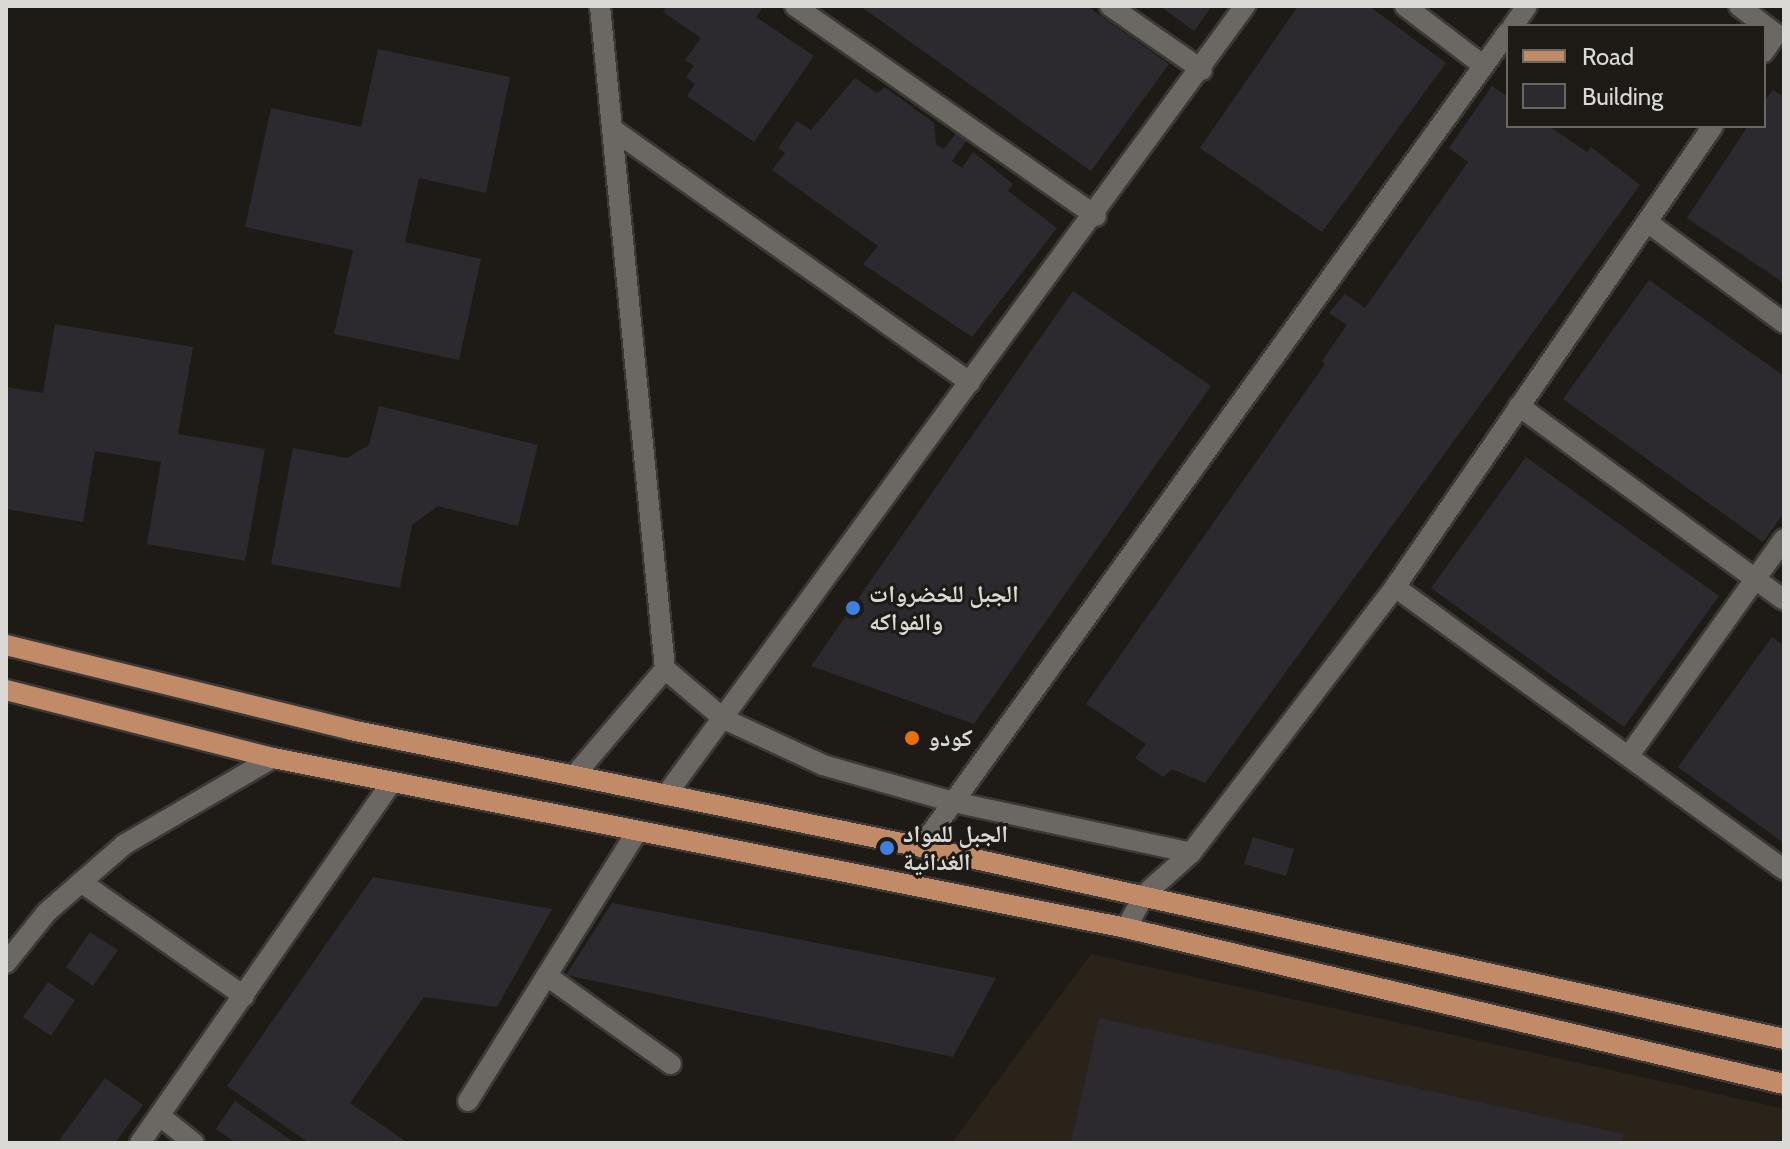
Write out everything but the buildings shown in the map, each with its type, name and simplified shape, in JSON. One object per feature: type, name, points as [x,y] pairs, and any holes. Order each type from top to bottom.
[{"type":"main road","points":[[6,645],[351,730],[1144,895],[1784,1039]]},
{"type":"main road","points":[[6,690],[273,758],[1126,928],[1784,1084]]},
{"type":"street","points":[[600,6],[615,131],[665,669],[724,719],[823,765],[954,802],[1191,853]]},
{"type":"street","points":[[795,6],[1096,216]]},
{"type":"street","points":[[1110,6],[1202,70]]},
{"type":"street","points":[[666,795],[1096,216],[1245,6]]},
{"type":"street","points":[[1405,6],[1484,66]]},
{"type":"street","points":[[1514,24],[1527,6]]},
{"type":"street","points":[[1739,6],[1763,24]]},
{"type":"street","points":[[921,847],[1506,35]]},
{"type":"street","points":[[1126,928],[1144,895],[1191,853],[1395,587],[1712,128]]},
{"type":"street","points":[[615,131],[970,382]]},
{"type":"street","points":[[1647,222],[1784,323]]},
{"type":"street","points":[[1519,406],[1784,600]]},
{"type":"street","points":[[1630,754],[1784,539]]},
{"type":"street","points":[[1395,587],[1630,754],[1784,870]]},
{"type":"street","points":[[574,776],[665,669]]},
{"type":"street","points":[[6,963],[81,882],[165,817],[273,758]]},
{"type":"street","points":[[140,1143],[392,782]]},
{"type":"street","points":[[468,1101],[637,832]]},
{"type":"street","points":[[81,882],[244,996]]},
{"type":"street","points":[[547,976],[671,1064]]},
{"type":"street","points":[[160,1116],[194,1143]]},
{"type":"shaded area","points":[[1091,954],[1784,1109],[1784,1143],[952,1143]]},
{"type":"place","name":"الجبل للخضروات والفواكه","points":[[853,608]]},
{"type":"place","name":"كودو","points":[[912,738]]},
{"type":"place","name":"الجبل للمواد الغدائية","points":[[887,848]]}]
